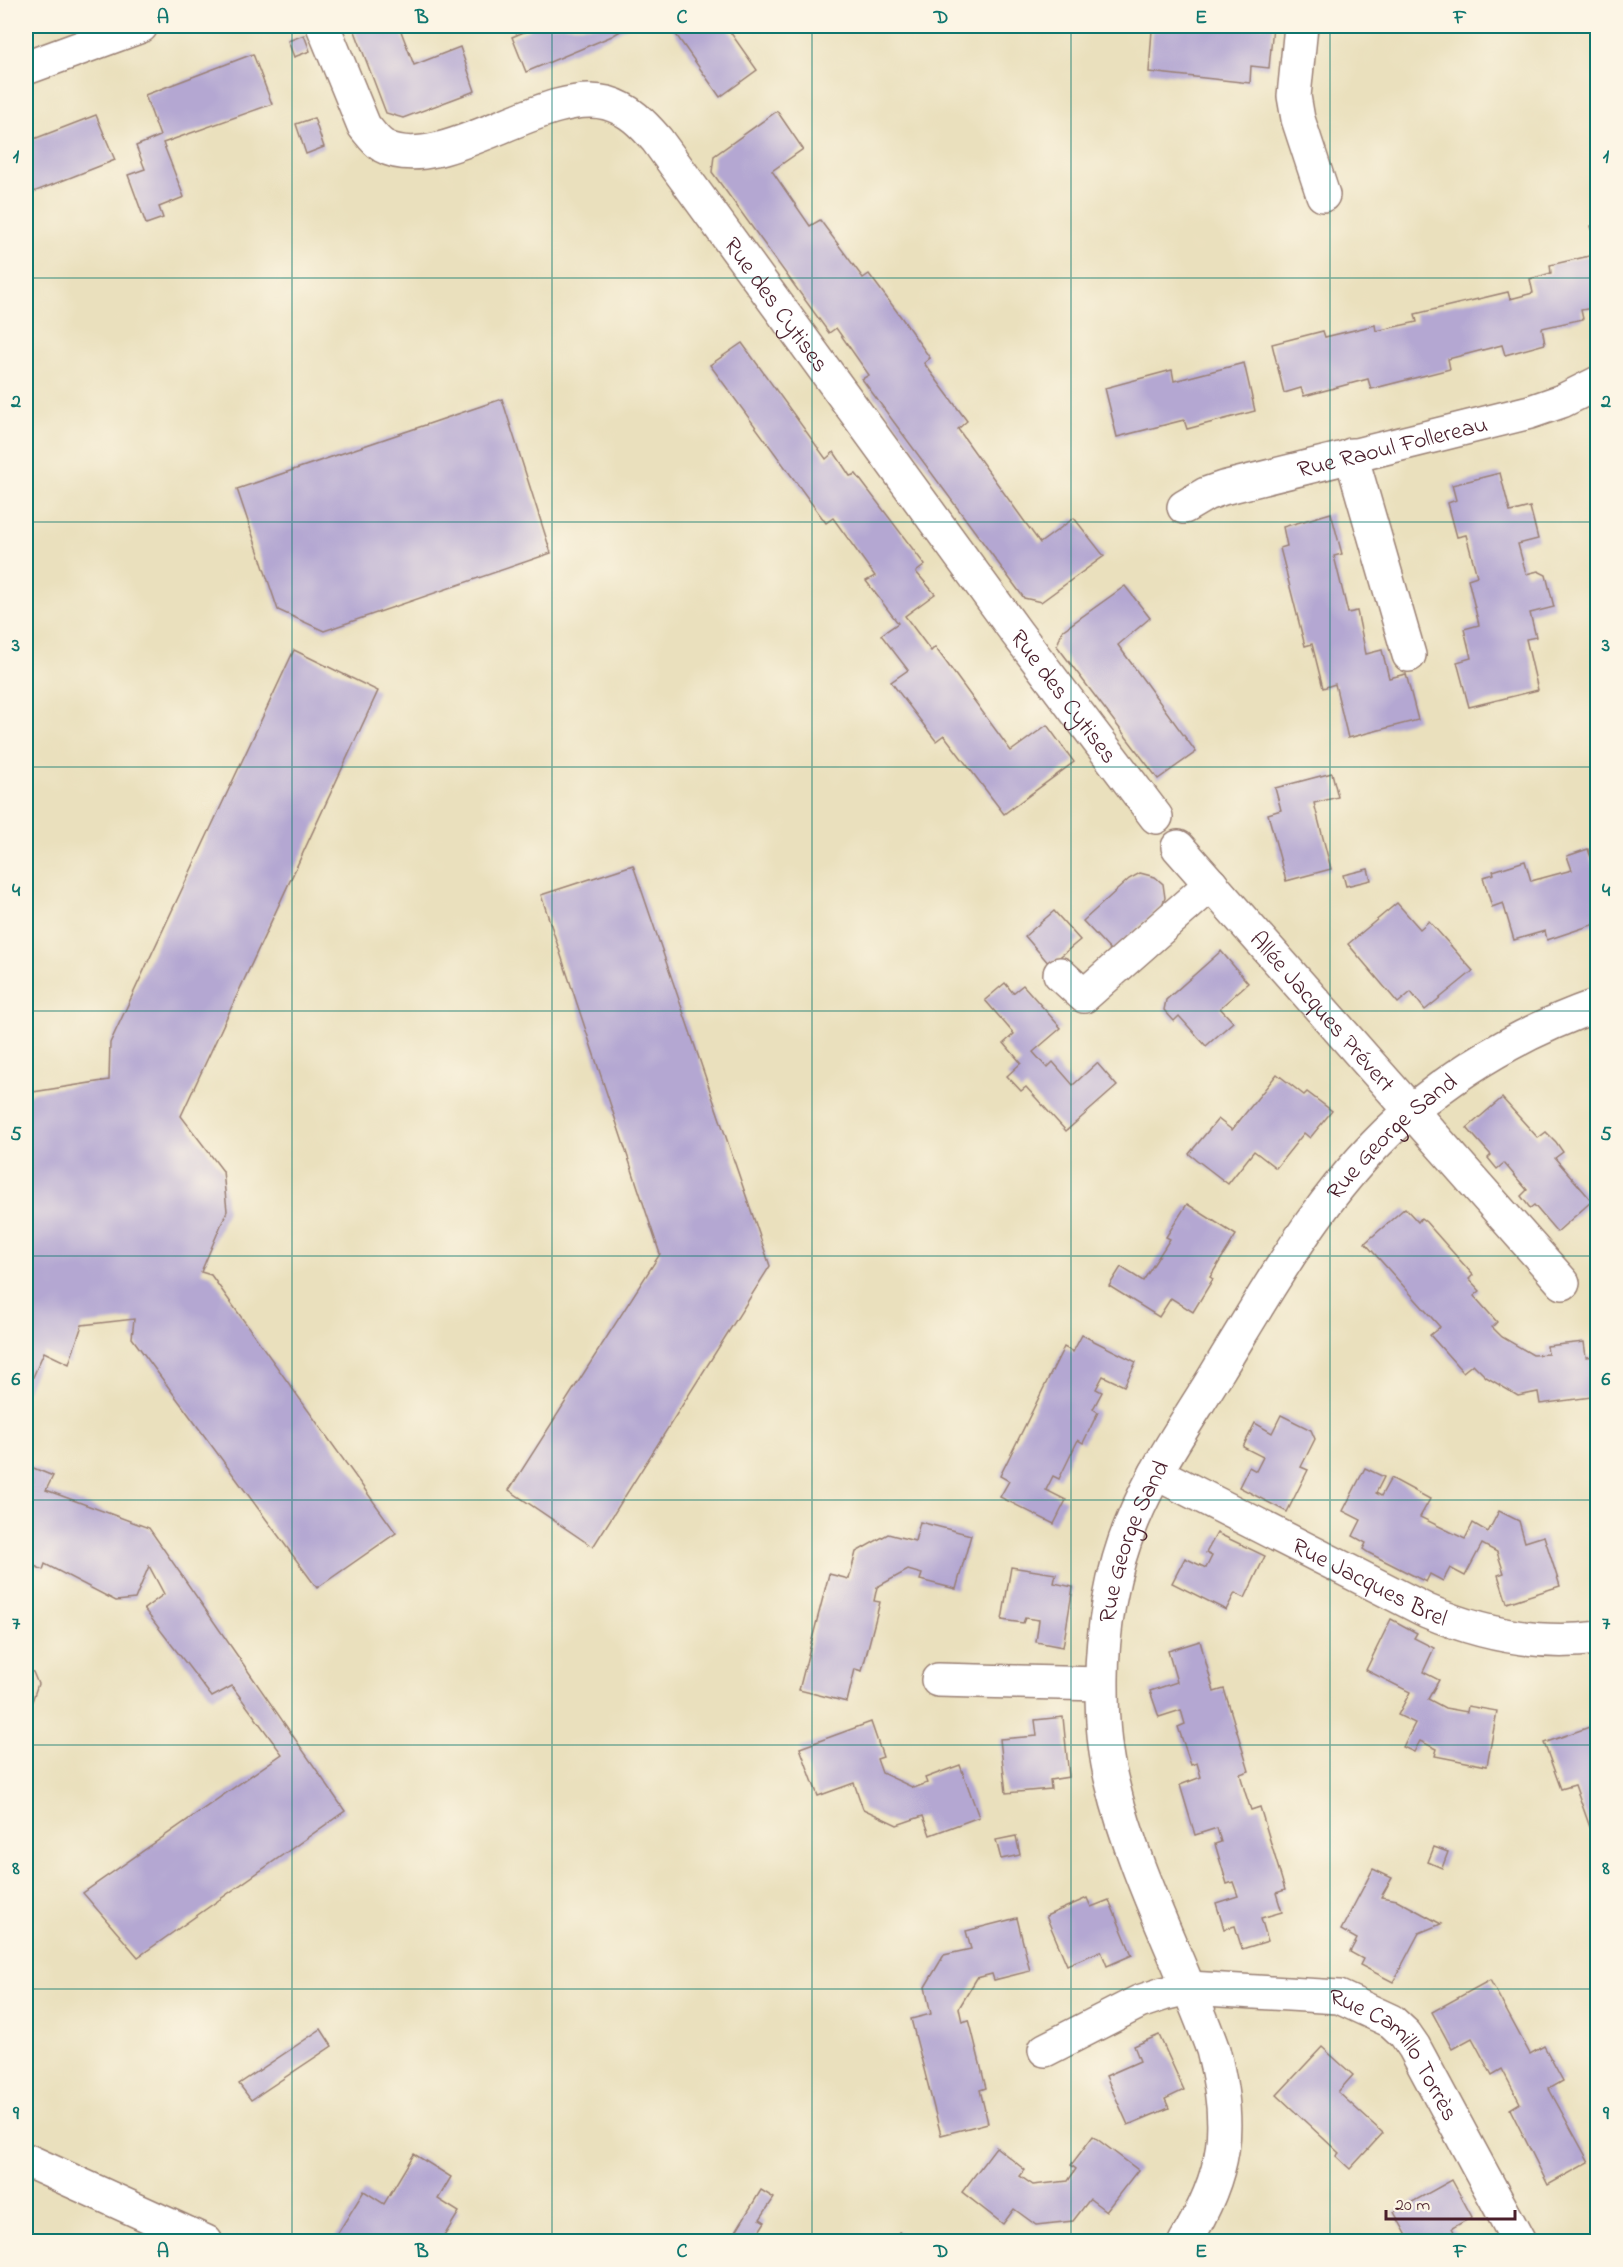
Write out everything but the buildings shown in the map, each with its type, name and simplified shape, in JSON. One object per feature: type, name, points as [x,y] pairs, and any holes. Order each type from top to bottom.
[{"type":"street","points":[[26,68],[141,26]]},
{"type":"street","name":"Rue des Cytises","points":[[323,26],[364,126],[383,146],[394,150],[428,152],[553,108],[587,101],[605,103],[624,110],[640,120],[657,140],[1016,632],[1156,817]]},
{"type":"street","points":[[1301,26],[1294,96],[1298,119],[1323,195]]},
{"type":"street","name":"Rue Raoul Follereau","points":[[1184,507],[1206,494],[1223,488],[1530,412],[1562,401],[1598,383]]},
{"type":"street","points":[[1351,455],[1409,655]]},
{"type":"street","name":"Allée Jacques Prévert","points":[[1178,846],[1563,1283]]},
{"type":"street","points":[[1060,974],[1084,996],[1212,884]]},
{"type":"street","name":"Rue George Sand","points":[[1185,2241],[1211,2196],[1224,2139],[1224,2107],[1213,2050],[1119,1811],[1105,1743],[1101,1684],[1105,1633],[1118,1569],[1132,1522],[1156,1473],[1279,1270],[1321,1208],[1363,1158],[1410,1111],[1510,1042],[1551,1022],[1598,1005]]},
{"type":"street","name":"Rue Jacques Brel","points":[[1156,1473],[1427,1611],[1453,1622],[1514,1637],[1579,1641],[1598,1638]]},
{"type":"street","points":[[938,1680],[1101,1684]]},
{"type":"street","name":"Rue Camillo Torrès","points":[[1045,2050],[1139,2002],[1189,1988],[1339,1996],[1391,2021],[1405,2034],[1519,2241]]},
{"type":"street","points":[[26,2160],[206,2241]]}]
